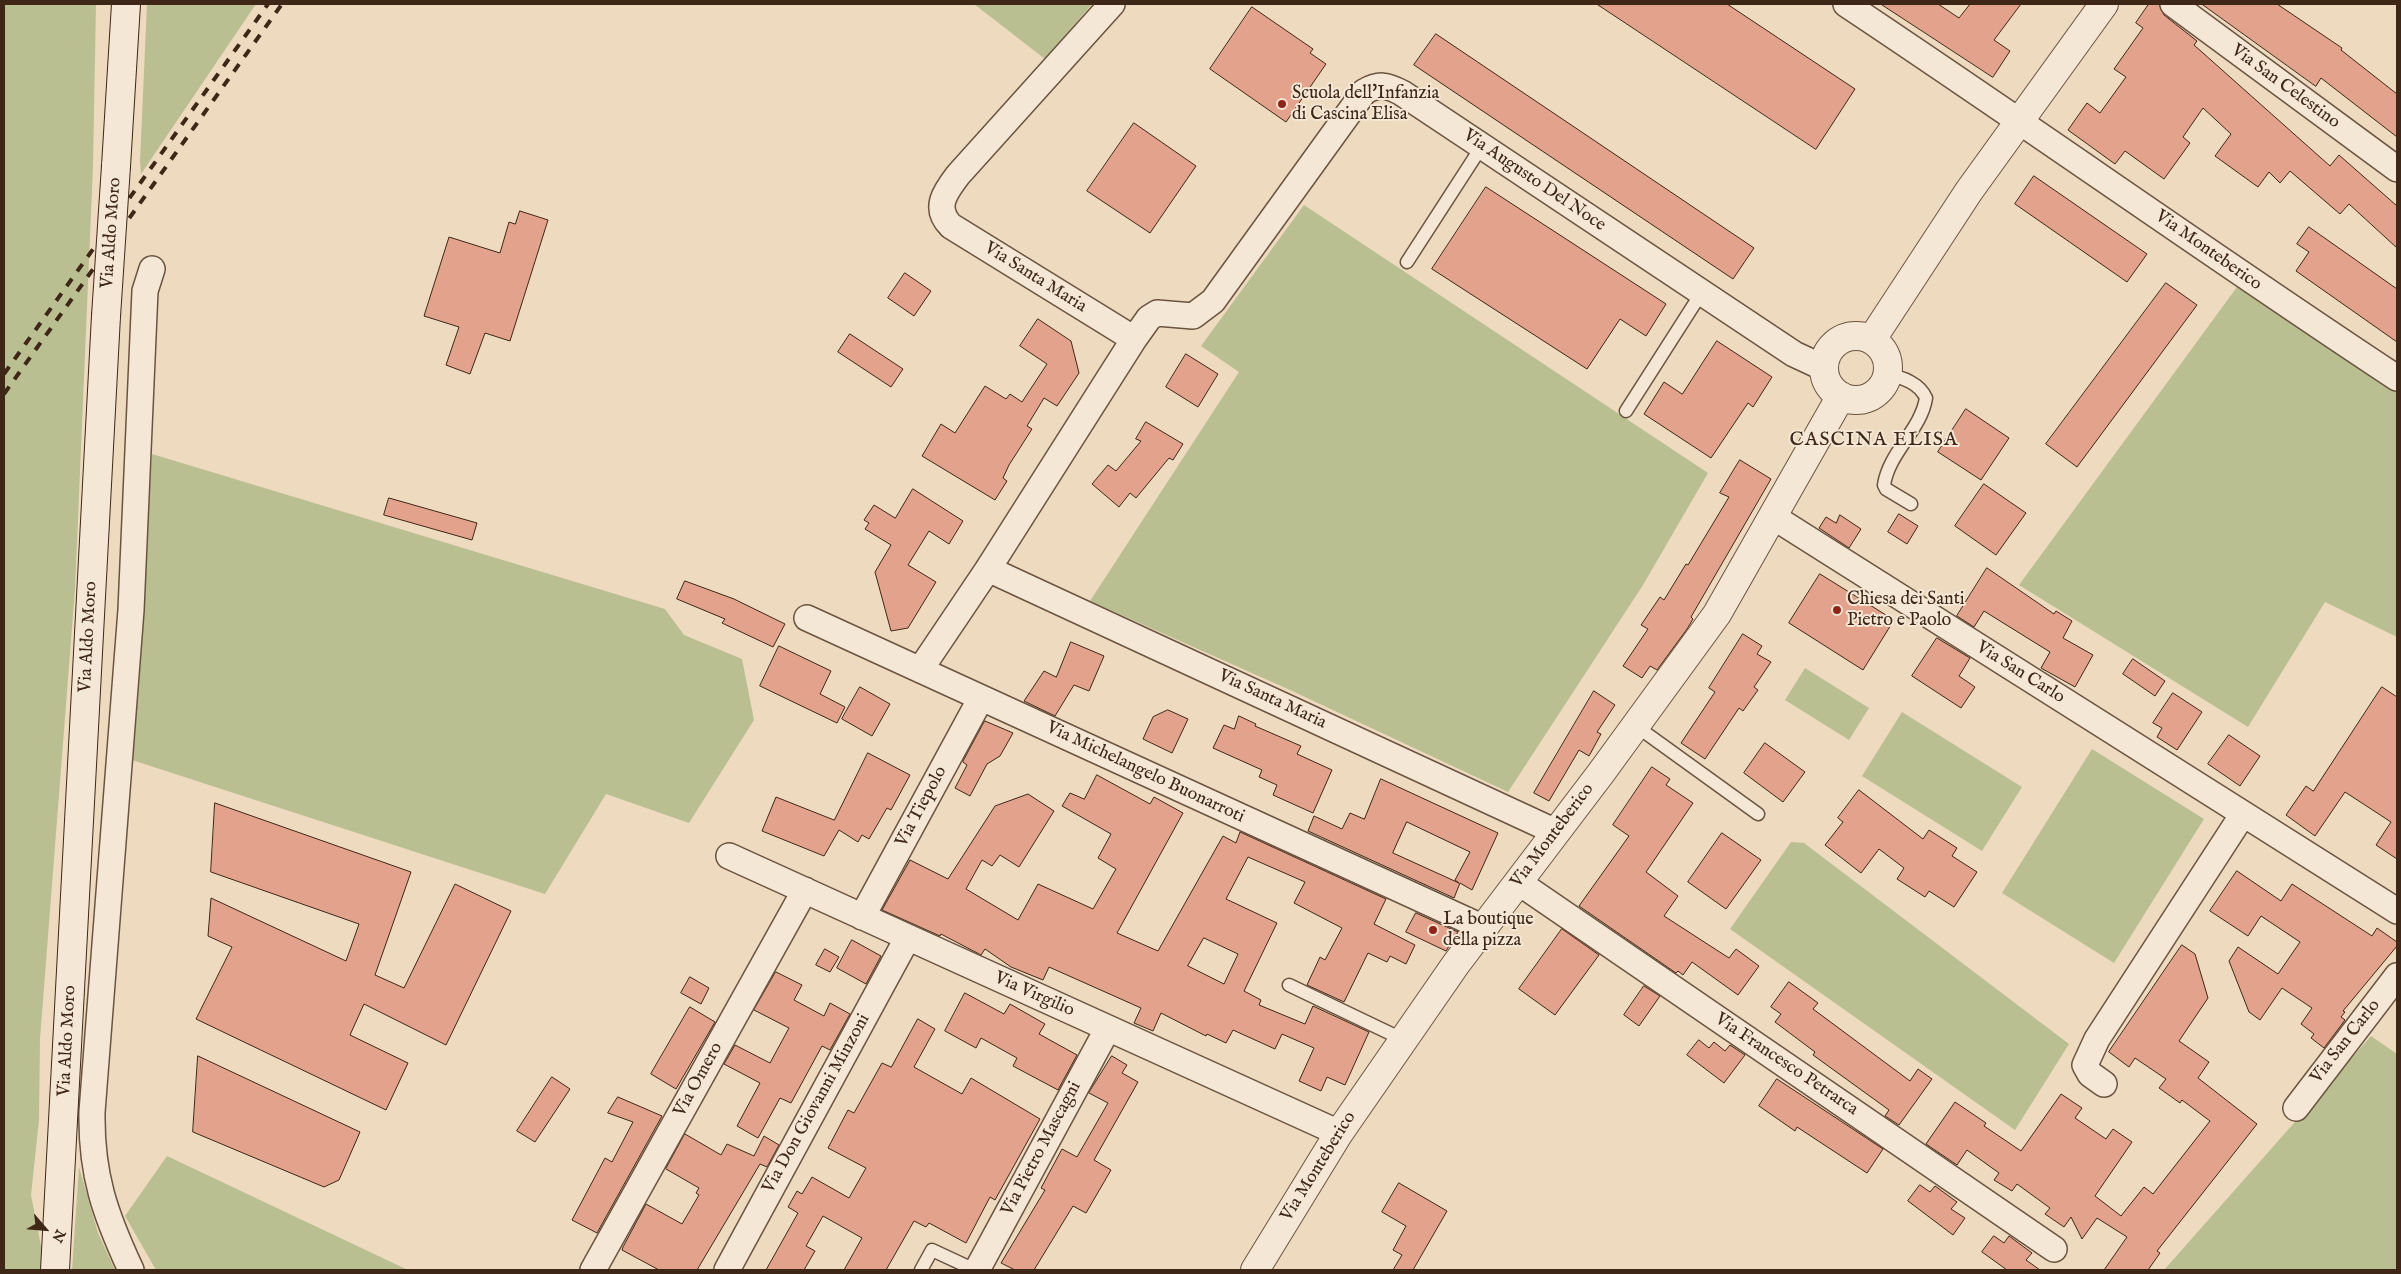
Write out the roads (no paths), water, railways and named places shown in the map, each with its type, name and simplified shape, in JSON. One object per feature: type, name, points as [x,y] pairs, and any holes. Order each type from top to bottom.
[{"type":"street","name":"Via Aldo Moro","points":[[55,1270],[106,316],[126,4]]},
{"type":"street","name":"Via Santa Maria","points":[[1112,4],[958,175],[942,199],[941,209],[942,215],[951,226],[1134,339]]},
{"type":"street","name":"Via Monteberico","points":[[1846,4],[2021,121],[2223,263],[2397,378]]},
{"type":"street","points":[[1872,339],[1964,199],[2103,4]]},
{"type":"street","name":"Via San Celestino","points":[[2173,4],[2397,169]]},
{"type":"street","name":"Via Augusto Del Noce","points":[[1134,339],[1149,318],[1157,313],[1193,316],[1212,301],[1364,92],[1375,85],[1387,85],[1402,93],[1794,354],[1824,368]]},
{"type":"street","points":[[131,1270],[110,1225],[96,1180],[92,1142],[92,1112],[131,610],[146,291],[152,269]]},
{"type":"street","points":[[1855,336],[1872,339],[1886,354],[1888,375],[1885,383],[1874,395],[1857,400],[1841,396],[1832,389],[1826,380],[1825,357],[1831,347],[1839,340],[1855,336]]},
{"type":"street","points":[[920,670],[988,569],[1134,339]]},
{"type":"street","name":"Via Monteberico","points":[[1255,1270],[1339,1133],[1404,1040],[1484,928],[1636,726],[1717,614],[1841,396]]},
{"type":"street","name":"Via San Carlo","points":[[1772,516],[2397,911]]},
{"type":"street","name":"Via Santa Maria","points":[[988,569],[1556,832]]},
{"type":"street","name":"Via Michelangelo Buonarroti","points":[[807,618],[1484,928]]},
{"type":"street","name":"Via Tiepolo","points":[[862,916],[981,698]]},
{"type":"street","points":[[2104,1084],[2090,1074],[2085,1065],[2097,1039],[2243,814]]},
{"type":"street","name":"Via Virgilio","points":[[729,856],[1339,1133]]},
{"type":"street","name":"Via Francesco Petrarca","points":[[1518,882],[2054,1249]]},
{"type":"street","name":"Via Omero","points":[[593,1270],[805,890]]},
{"type":"street","name":"Via Don Giovanni Minzoni","points":[[726,1270],[908,937]]},
{"type":"street","name":"Via San Carlo","points":[[2296,1108],[2397,976]]},
{"type":"street","name":"Via Pietro Mascagni","points":[[976,1270],[1108,1028]]},
{"type":"lane","points":[[1406,262],[1482,146]]},
{"type":"lane","points":[[1626,411],[1702,292]]},
{"type":"lane","points":[[1888,375],[1897,376],[1917,386],[1926,398],[1920,417],[1891,464],[1884,484],[1886,490],[1911,504]]},
{"type":"lane","points":[[1636,726],[1758,814]]},
{"type":"lane","points":[[1289,985],[1404,1040]]},
{"type":"lane","points":[[921,1270],[932,1250],[976,1270]]},
{"type":"railway","points":[[4,374],[268,4]]},
{"type":"railway","points":[[4,394],[282,4]]},
{"type":"place","name":"Scuola dell'Infanzia di Cascina Elisa","points":[[1282,104]]},
{"type":"place","name":"Chiesa dei Santi Pietro e Paolo","points":[[1837,610]]},
{"type":"place","name":"La boutique della pizza","points":[[1433,930]]},
{"type":"district","name":"CASCINA ELISA","points":[[1874,441]]}]
